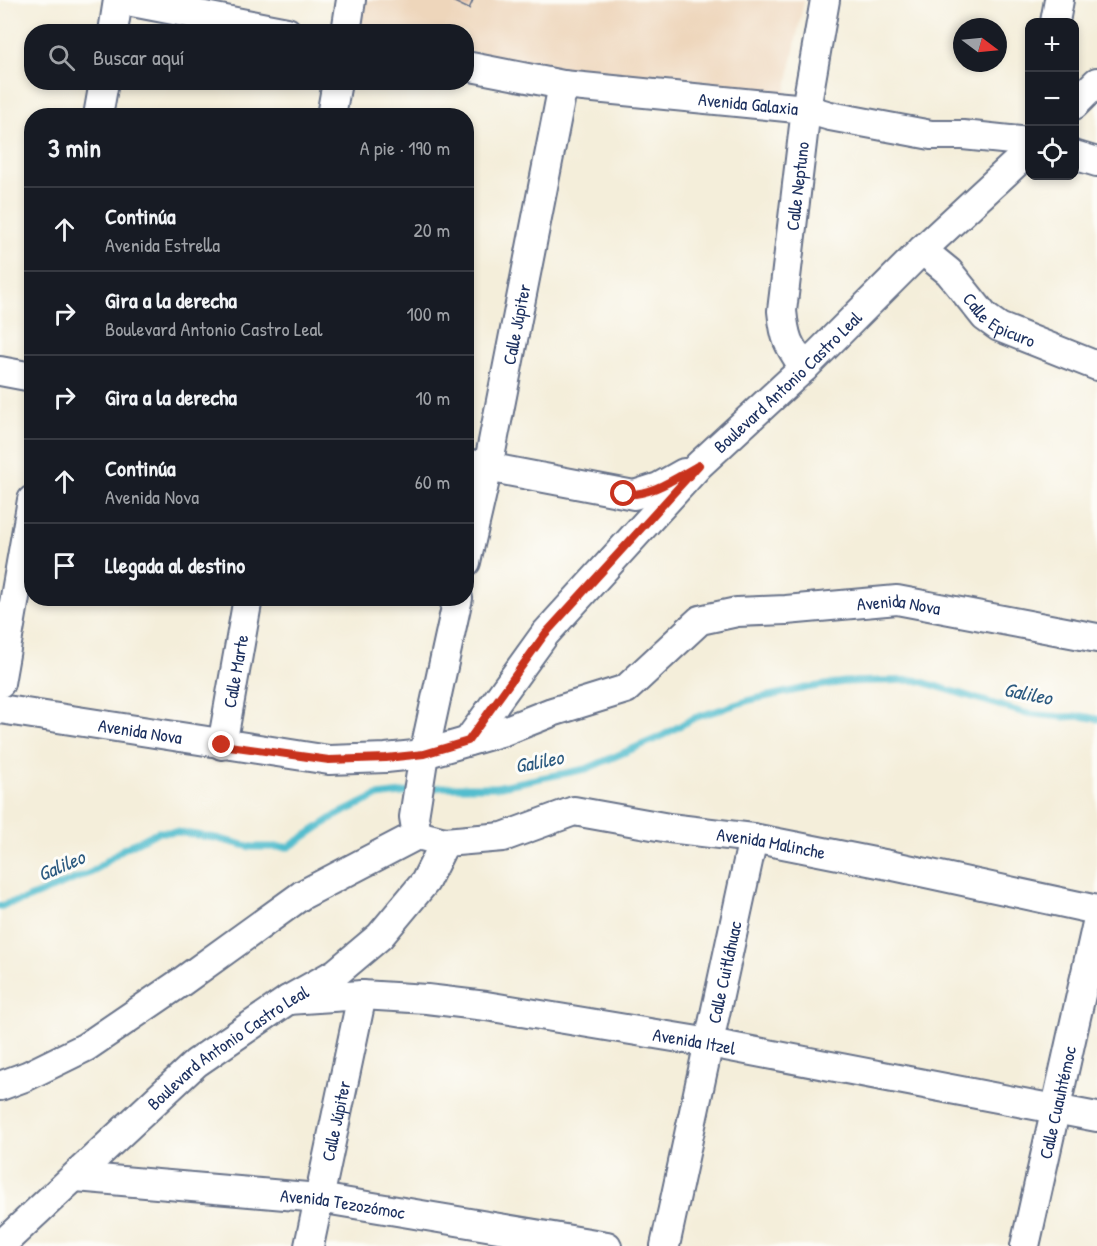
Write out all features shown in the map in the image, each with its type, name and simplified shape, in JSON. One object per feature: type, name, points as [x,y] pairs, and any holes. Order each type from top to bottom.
[{"type":"street","points":[[115,24],[120,0],[244,24]]},
{"type":"street","points":[[347,24],[351,0]]},
{"type":"street","name":"Calle Neptuno","points":[[804,368],[789,346],[782,311],[806,109],[825,0]]},
{"type":"street","points":[[1056,18],[1059,0]]},
{"type":"street","name":"Avenida Galaxia","points":[[474,68],[564,85],[806,109],[830,116],[931,135],[963,135],[1025,142]]},
{"type":"street","points":[[1079,100],[1097,82]]},
{"type":"street","name":"Calle Júpiter","points":[[474,491],[477,465],[564,85]]},
{"type":"street","points":[[99,108],[103,90]]},
{"type":"street","points":[[332,108],[336,90]]},
{"type":"street","name":"Boulevard Antonio Castro Leal","points":[[468,741],[545,634],[699,465],[804,368],[922,250],[1025,154]]},
{"type":"street","points":[[1079,157],[1097,162]]},
{"type":"street","name":"Calle Epicuro","points":[[922,250],[949,272],[985,317],[999,327],[1097,366]]},
{"type":"street","points":[[0,371],[24,376]]},
{"type":"street","points":[[477,465],[634,495],[659,487],[699,465]]},
{"type":"street","points":[[0,683],[24,546]]},
{"type":"street","name":"Avenida Nova","points":[[0,709],[329,760],[386,758],[422,764],[468,741],[626,689],[700,620],[737,612],[897,600],[1097,638]]},
{"type":"street","name":"Calle Marte","points":[[222,745],[247,606]]},
{"type":"street","points":[[416,826],[422,764],[456,606]]},
{"type":"street","name":"Avenida Malinche","points":[[445,842],[503,837],[574,811],[669,828],[753,838],[888,864],[1097,910]]},
{"type":"street","points":[[416,826],[445,842]]},
{"type":"street","points":[[0,1086],[27,1076],[86,1047],[302,895],[416,826]]},
{"type":"street","name":"Calle Cuitláhuac","points":[[665,1246],[753,838]]},
{"type":"street","name":"Boulevard Antonio Castro Leal","points":[[0,1246],[196,1063],[288,1000],[336,973],[380,936],[425,882],[445,842]]},
{"type":"street","name":"Calle Cuauhtémoc","points":[[1025,1246],[1097,922]]},
{"type":"street","name":"Calle Júpiter","points":[[309,1246],[362,995]]},
{"type":"street","name":"Avenida Itzel","points":[[288,1000],[362,995],[486,1006],[710,1043],[1097,1117]]},
{"type":"street","name":"Avenida Tezozómoc","points":[[76,1177],[320,1198],[607,1246]]},
{"type":"shaded area","points":[[354,0],[804,0],[782,111],[474,52],[474,24],[356,24]]},
{"type":"building","points":[[450,0],[473,0],[469,9]]},
{"type":"waterway","name":"Galileo","points":[[424,789],[496,787],[586,769],[660,737],[694,718],[750,700],[844,682],[916,680],[1024,713],[1097,719]]},
{"type":"waterway","name":"Galileo","points":[[0,907],[24,900],[92,872],[123,849],[158,832],[177,832],[215,838],[251,847],[289,847],[337,815],[377,796],[410,792]]},
{"type":"route","points":[[222,745],[329,760],[424,754],[468,741],[545,634],[699,465],[659,487],[634,495],[624,494]]}]
